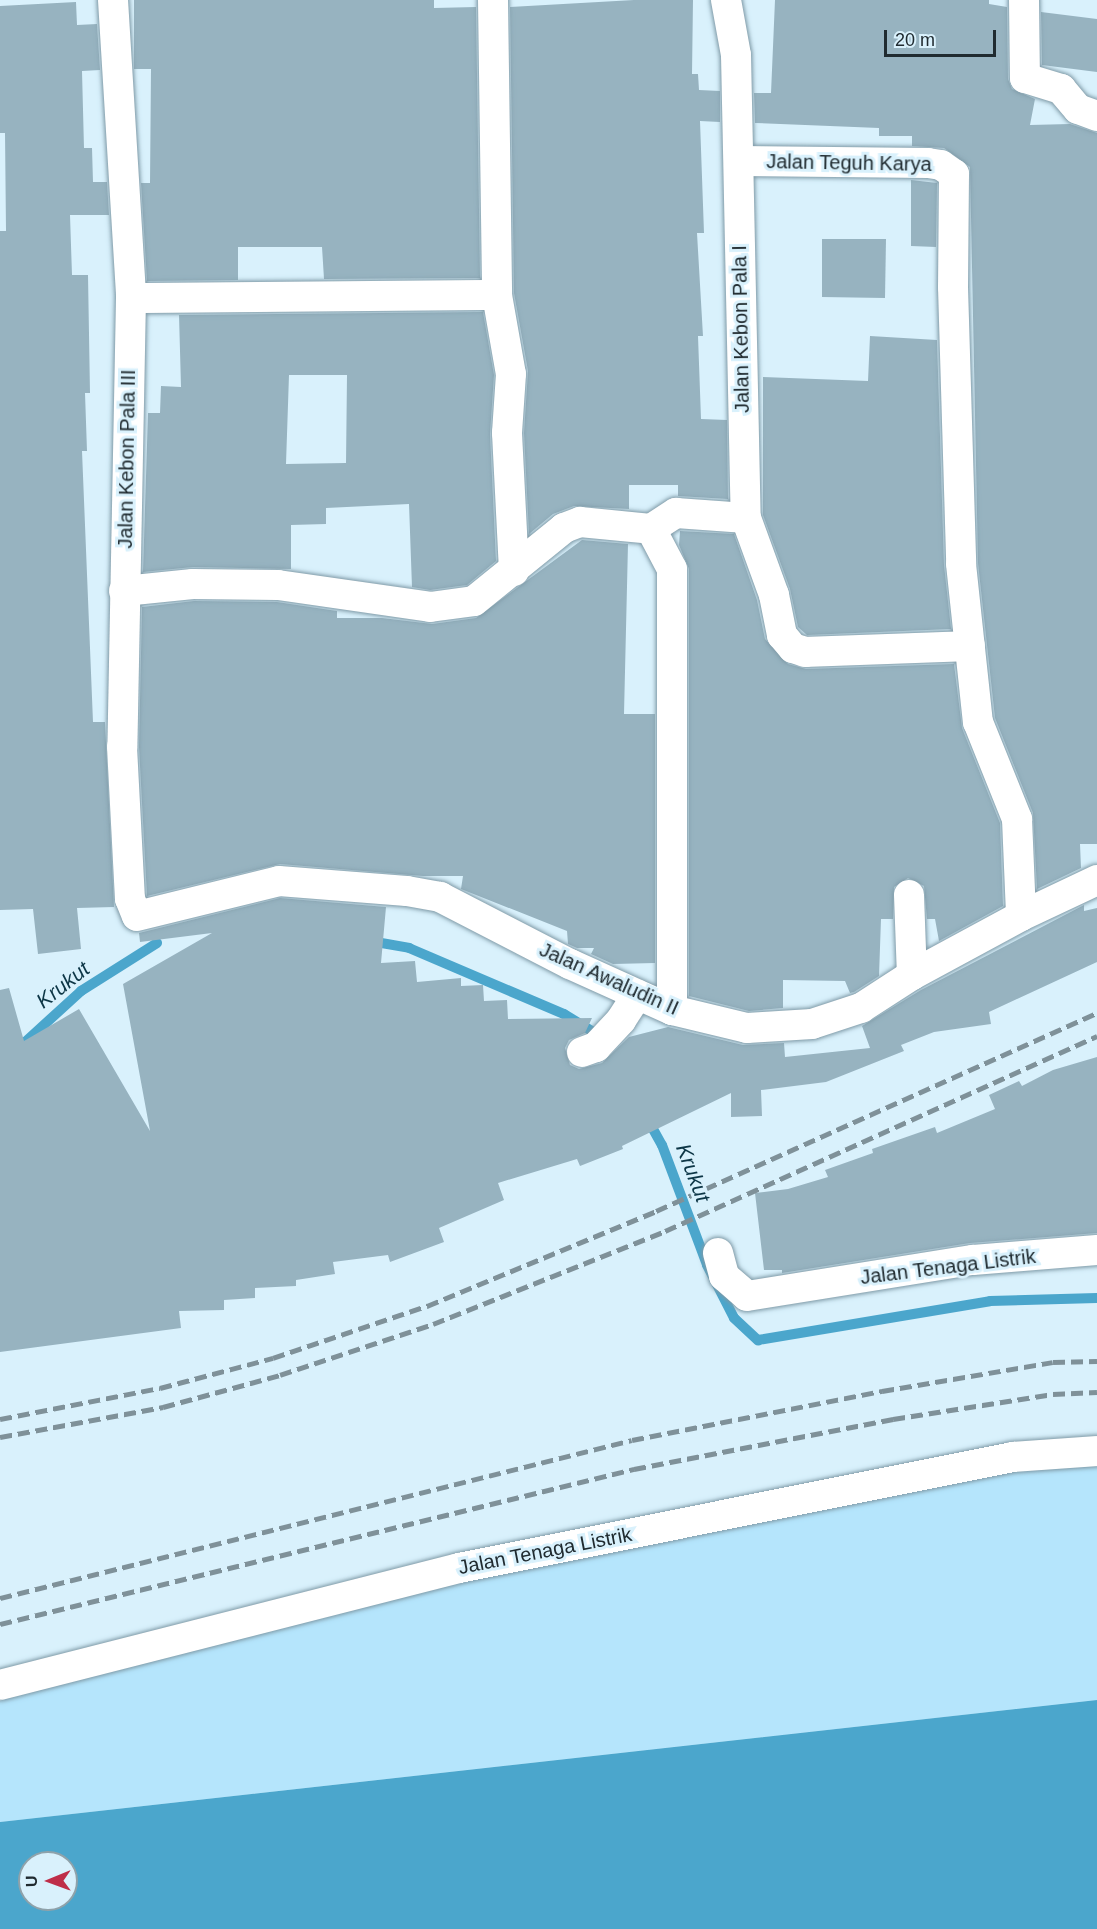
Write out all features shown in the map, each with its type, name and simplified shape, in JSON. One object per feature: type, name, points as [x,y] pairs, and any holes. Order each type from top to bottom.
[{"type":"street","name":"Jalan Kebon Pala III","points":[[113,0],[131,298],[122,747],[130,900],[137,916]]},
{"type":"street","points":[[493,0],[497,295],[511,374],[507,433],[514,571]]},
{"type":"street","name":"Jalan Kebon Pala I","points":[[726,0],[736,55],[746,518],[774,595],[782,635],[793,648],[805,652],[970,646]]},
{"type":"street","points":[[1024,0],[1025,78],[1061,89],[1078,109],[1097,116]]},
{"type":"street","name":"Jalan Teguh Karya","points":[[740,161],[928,163],[941,165],[954,174],[953,287],[960,552],[970,646]]},
{"type":"street","points":[[131,298],[497,295]]},
{"type":"street","points":[[124,591],[193,584],[278,585],[430,607],[474,601],[514,571],[564,528],[580,522],[651,529],[676,513],[746,518]]},
{"type":"street","points":[[651,529],[672,569],[672,1010]]},
{"type":"street","points":[[970,646],[978,722],[1017,819],[1021,916]]},
{"type":"street","name":"Jalan Awaludin II","points":[[137,916],[279,881],[407,891],[440,897],[637,995],[672,1010],[747,1028],[812,1024],[861,1008],[912,975],[1021,916],[1097,880]]},
{"type":"street","points":[[909,895],[912,975]]},
{"type":"street","points":[[589,1049],[621,1020],[637,995]]},
{"type":"street","name":"Jalan Tenaga Listrik","points":[[718,1253],[724,1276],[747,1296],[973,1260],[1097,1251]]},
{"type":"street","name":"Jalan Tenaga Listrik","points":[[0,1685],[459,1568],[1013,1457],[1097,1451]]},
{"type":"shaded area","points":[[1097,1450],[1097,1700],[0,1822],[0,1681],[937,1462]]},
{"type":"shaded area","points":[[1097,1700],[1097,1929],[0,1929],[0,1822]]},
{"type":"building","points":[[134,0],[434,0],[434,8],[476,7],[480,278],[324,279],[322,247],[238,247],[238,280],[147,281],[141,183],[150,183],[151,69],[134,69]]},
{"type":"building","points":[[634,0],[693,0],[692,74],[698,74],[699,90],[720,91],[720,122],[700,121],[704,233],[697,233],[703,336],[698,336],[701,419],[727,420],[728,499],[678,496],[678,485],[629,485],[629,509],[574,506],[553,514],[529,534],[524,433],[528,371],[514,293],[510,7]]},
{"type":"building","points":[[775,0],[989,0],[989,4],[1007,7],[1008,79],[1012,89],[1035,99],[1030,125],[1070,124],[1097,133],[1097,844],[1080,844],[1081,868],[1037,889],[1033,813],[995,718],[978,563],[970,167],[944,148],[912,146],[912,136],[879,136],[879,128],[755,123],[754,93],[771,93]]},
{"type":"building","points":[[76,2],[77,25],[97,24],[100,70],[82,71],[84,148],[92,148],[93,182],[107,182],[109,215],[70,215],[72,275],[88,275],[90,393],[85,393],[87,451],[82,451],[93,722],[105,722],[114,907],[77,908],[81,949],[38,954],[33,909],[0,910],[0,231],[6,231],[5,133],[0,133],[0,6]]},
{"type":"building","points":[[1041,12],[1097,19],[1097,72],[1042,65]]},
{"type":"building","points":[[911,180],[937,183],[936,247],[911,246]]},
{"type":"building","points":[[822,239],[886,239],[885,298],[822,297]]},
{"type":"building","points":[[483,312],[494,375],[490,434],[496,561],[467,585],[430,590],[412,587],[409,504],[326,508],[326,524],[291,525],[291,569],[193,567],[143,572],[148,413],[160,413],[161,386],[181,387],[179,315]],"holes":[[[289,375],[347,375],[346,463],[286,464]]]},
{"type":"building","points":[[870,336],[937,340],[944,565],[951,629],[807,635],[798,627],[790,589],[763,515],[763,377],[868,381]]},
{"type":"building","points":[[680,531],[734,534],[757,600],[765,639],[788,664],[806,669],[954,664],[962,728],[1000,823],[1003,906],[939,941],[935,919],[927,919],[924,886],[908,878],[894,887],[893,919],[881,919],[879,976],[854,992],[850,993],[845,981],[783,980],[783,1008],[749,1011],[689,996],[689,569],[679,545]]},
{"type":"building","points":[[582,540],[628,544],[624,714],[655,714],[655,963],[613,964],[591,954],[594,948],[577,948],[568,944],[567,931],[461,889],[463,876],[423,876],[280,864],[147,896],[139,747],[142,607],[194,601],[277,602],[337,611],[337,618],[382,618],[432,624],[476,618]]},
{"type":"building","points":[[280,898],[386,907],[381,963],[415,961],[417,982],[461,978],[461,986],[483,985],[484,1001],[507,1000],[508,1019],[592,1018],[585,1033],[569,1040],[565,1048],[570,1065],[579,1069],[602,1063],[629,1037],[668,1027],[743,1045],[784,1043],[785,1057],[870,1048],[862,1026],[921,990],[1084,905],[1084,911],[1097,908],[1097,962],[989,1012],[991,1024],[934,1032],[901,1045],[904,1051],[826,1082],[761,1090],[762,1116],[731,1117],[731,1093],[622,1146],[623,1149],[580,1166],[577,1159],[498,1183],[504,1200],[439,1228],[444,1242],[390,1262],[388,1255],[333,1262],[335,1274],[296,1280],[296,1286],[255,1288],[255,1298],[224,1300],[224,1310],[179,1311],[181,1328],[0,1352],[0,990],[9,988],[24,1041],[79,1009],[150,1131],[123,984],[212,933],[140,942],[139,933]]},
{"type":"building","points":[[1097,1057],[1097,1233],[970,1243],[782,1273],[782,1270],[764,1270],[755,1193],[788,1189],[828,1177],[825,1170],[873,1153],[872,1149],[935,1127],[937,1133],[995,1109],[989,1095],[1019,1081],[1022,1086],[1053,1070]]},
{"type":"waterway","name":"Krukut","points":[[370,941],[409,948],[564,1014],[603,1038]]},
{"type":"waterway","name":"Krukut","points":[[0,1065],[81,991],[157,943]]},
{"type":"waterway","name":"Krukut","points":[[648,1120],[662,1145],[707,1265],[734,1318],[758,1340],[990,1301],[1097,1298]]},
{"type":"railway","points":[[0,1419],[160,1388],[273,1358],[427,1306],[656,1211],[1097,1013]]},
{"type":"railway","points":[[0,1437],[163,1407],[280,1375],[433,1324],[665,1231],[1097,1036]]},
{"type":"railway","points":[[0,1598],[632,1440],[882,1391],[1053,1362],[1097,1361]]},
{"type":"railway","points":[[0,1624],[634,1469],[893,1419],[1053,1394],[1097,1392]]}]
